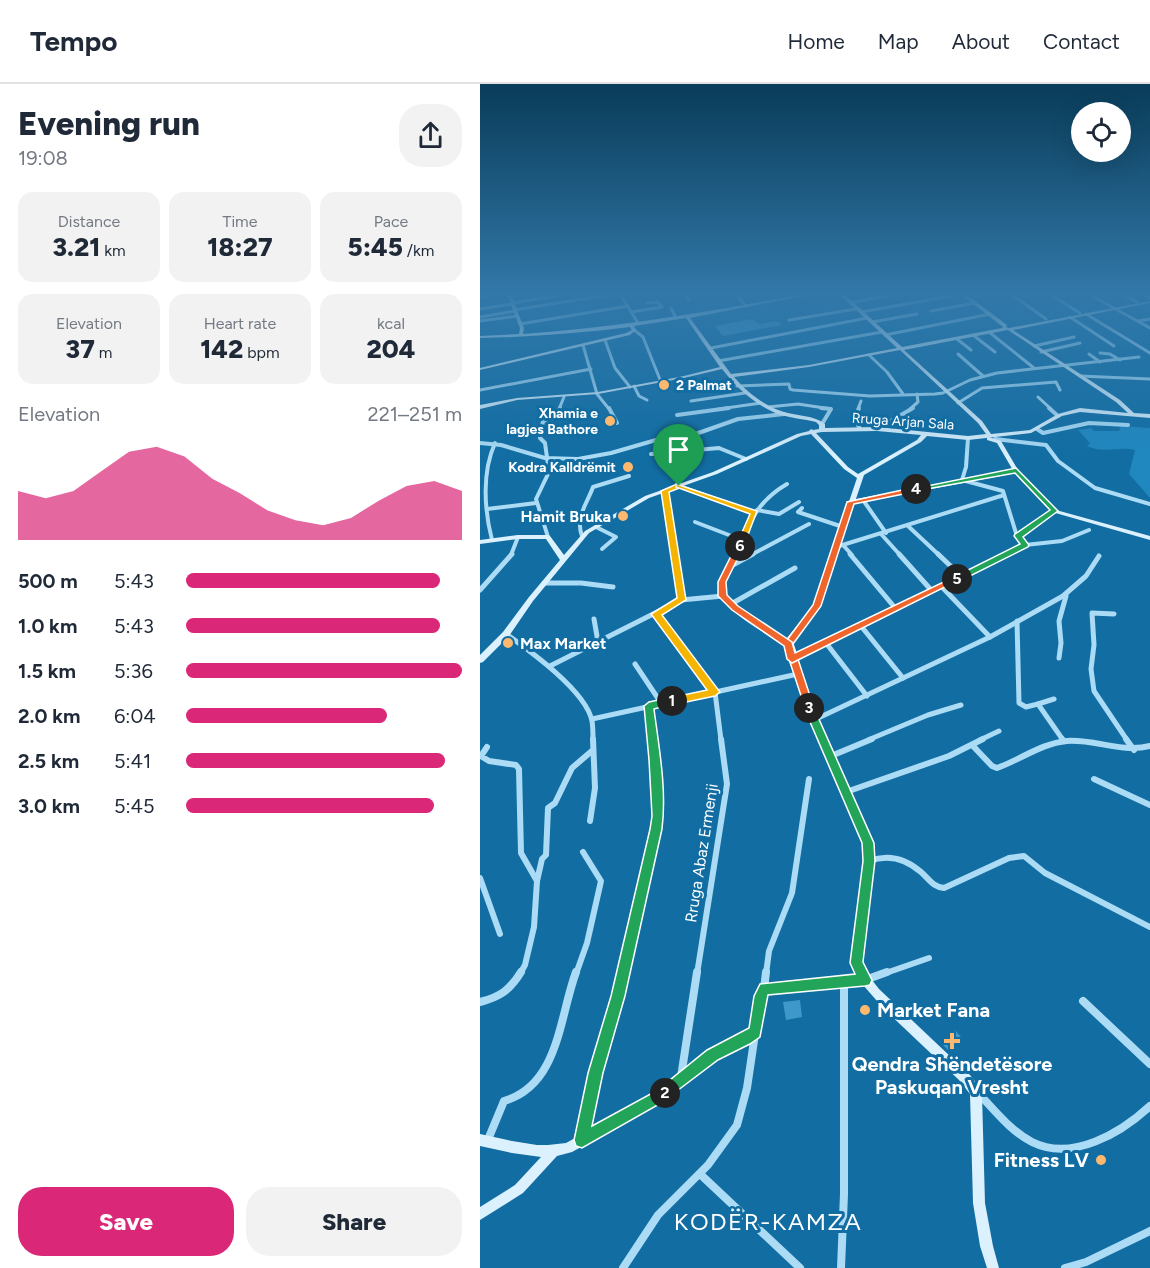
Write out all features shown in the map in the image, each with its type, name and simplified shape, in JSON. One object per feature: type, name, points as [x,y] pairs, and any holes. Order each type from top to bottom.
[{"type":"street","points":[[480,368],[569,347]]},
{"type":"street","points":[[584,347],[598,393],[617,423]]},
{"type":"street","points":[[608,347],[615,368],[639,396],[647,400]]},
{"type":"street","points":[[647,347],[661,382]]},
{"type":"street","points":[[715,347],[711,348],[718,361],[737,386],[768,407],[784,414],[813,419],[822,427],[831,409],[798,404],[768,407]]},
{"type":"street","points":[[718,361],[799,347]]},
{"type":"street","points":[[729,375],[798,368],[904,347]]},
{"type":"street","points":[[729,375],[905,347]]},
{"type":"street","points":[[968,347],[971,350]]},
{"type":"street","points":[[989,347],[995,352]]},
{"type":"street","points":[[1008,347],[1034,368]]},
{"type":"street","points":[[1035,347],[1118,401],[1131,414]]},
{"type":"street","points":[[1041,352],[1062,347]]},
{"type":"street","points":[[900,348],[984,426],[1016,471],[1054,511],[1150,537]]},
{"type":"street","points":[[1100,353],[1110,354],[1121,360]]},
{"type":"street","points":[[958,354],[983,376]]},
{"type":"street","points":[[1089,354],[1102,363]]},
{"type":"street","points":[[869,355],[887,372],[903,394]]},
{"type":"street","points":[[737,386],[789,384],[790,389],[793,390],[870,396],[917,394],[946,391],[983,376],[1139,357]]},
{"type":"street","points":[[480,407],[517,399],[598,393],[722,368]]},
{"type":"street","points":[[480,390],[591,369]]},
{"type":"street","points":[[1077,376],[1150,379]]},
{"type":"street","points":[[958,403],[975,390],[989,387],[1056,382],[1060,390]]},
{"type":"street","points":[[691,401],[745,393]]},
{"type":"street","points":[[877,429],[914,407],[918,402],[917,394]]},
{"type":"street","points":[[563,558],[548,537],[536,503],[537,493],[549,472],[545,458],[545,443],[540,438],[542,422],[556,418],[564,397]]},
{"type":"street","points":[[1038,397],[1058,416]]},
{"type":"street","points":[[860,429],[855,419],[861,401]]},
{"type":"street","points":[[676,415],[761,403]]},
{"type":"street","points":[[992,437],[1019,434],[1036,429],[1058,416],[1086,410],[1150,416]]},
{"type":"street","points":[[480,443],[495,443],[545,458],[578,459],[603,455],[656,439],[690,436],[738,419],[784,414]]},
{"type":"street","points":[[1036,429],[1043,433],[1089,423],[1128,425]]},
{"type":"street","name":"Rruga Arjan Sala","points":[[480,660],[506,634],[582,536],[637,502],[822,427],[877,429],[968,438],[992,437]]},
{"type":"street","points":[[811,431],[846,468],[859,477]]},
{"type":"street","points":[[788,644],[817,606],[840,546],[843,527],[859,477],[863,472],[919,441],[926,433]]},
{"type":"street","points":[[992,437],[1046,445],[1058,461],[1095,488],[1150,504]]},
{"type":"street","points":[[962,480],[966,466],[968,438]]},
{"type":"street","points":[[492,540],[487,508],[489,455],[495,443]]},
{"type":"street","points":[[651,454],[719,448],[746,459]]},
{"type":"street","points":[[851,502],[1016,471]]},
{"type":"street","points":[[582,536],[579,527],[580,513],[592,487],[628,476]]},
{"type":"street","points":[[962,480],[996,488],[1004,495],[1018,536],[1025,545]]},
{"type":"street","points":[[787,484],[770,494],[755,512],[721,587],[723,596],[731,604],[788,644],[814,720],[868,843],[869,861],[857,963],[865,980],[1024,1137],[1049,1147],[1085,1144],[1118,1132],[1131,1124],[1150,1106]]},
{"type":"street","points":[[679,486],[755,512],[779,514],[799,502]]},
{"type":"street","points":[[665,491],[681,600]]},
{"type":"street","points":[[840,546],[1004,495]]},
{"type":"street","points":[[863,500],[883,533],[932,591]]},
{"type":"street","points":[[487,508],[506,504],[517,506],[536,503]]},
{"type":"street","points":[[802,508],[798,512],[843,527]]},
{"type":"street","points":[[1018,536],[1054,511]]},
{"type":"street","points":[[695,522],[742,540]]},
{"type":"street","points":[[730,566],[809,524]]},
{"type":"street","points":[[908,526],[961,576]]},
{"type":"street","points":[[596,527],[616,537],[602,549]]},
{"type":"street","points":[[792,659],[1025,545],[1062,541],[1089,531]]},
{"type":"street","points":[[480,542],[518,537],[548,537]]},
{"type":"street","points":[[480,590],[511,556],[518,537]]},
{"type":"street","points":[[840,546],[896,609]]},
{"type":"street","points":[[814,720],[990,637],[1066,596],[1095,564],[1099,555]]},
{"type":"street","points":[[731,604],[795,568]]},
{"type":"street","points":[[544,583],[581,583],[613,587]]},
{"type":"street","points":[[941,586],[990,637]]},
{"type":"street","points":[[550,666],[681,600],[723,596]]},
{"type":"street","points":[[1059,658],[1061,643],[1059,621],[1066,596]]},
{"type":"street","points":[[1114,614],[1092,613],[1094,645],[1091,669],[1094,691],[1134,750]]},
{"type":"street","name":"Rruga Abaz Ermenji","points":[[656,614],[715,692],[727,784],[681,1079]]},
{"type":"street","points":[[594,619],[598,642]]},
{"type":"street","points":[[1017,621],[1019,703],[1026,707],[1054,699]]},
{"type":"street","points":[[861,626],[903,678]]},
{"type":"street","points":[[506,634],[550,666],[576,694],[592,718],[595,788],[590,821]]},
{"type":"street","points":[[826,643],[867,696]]},
{"type":"street","points":[[635,664],[661,703]]},
{"type":"street","points":[[592,718],[798,674]]},
{"type":"street","points":[[1038,704],[1064,741]]},
{"type":"street","points":[[831,756],[928,715],[961,705]]},
{"type":"street","points":[[582,1140],[595,1073],[618,996],[656,829],[658,816],[655,760],[649,706]]},
{"type":"street","points":[[846,792],[973,746],[999,731]]},
{"type":"street","points":[[973,746],[992,766],[997,768],[1064,741],[1089,742],[1134,750],[1150,746]]},
{"type":"street","points":[[480,747],[487,747],[481,756],[489,761],[516,765],[519,769],[521,853],[537,881]]},
{"type":"street","points":[[480,1002],[496,999],[508,991],[525,964],[534,927],[537,881],[542,859],[546,855],[549,808],[555,803],[572,768],[593,750]]},
{"type":"street","points":[[623,1268],[658,1215],[700,1174],[737,1125],[747,1088],[760,996],[765,989],[770,951],[792,893],[809,779]]},
{"type":"street","points":[[1094,779],[1150,805]]},
{"type":"street","points":[[554,1151],[483,1141],[504,1101],[518,1097],[532,1087],[543,1073],[558,1037],[571,986],[588,943],[601,881],[583,852]]},
{"type":"street","points":[[869,861],[883,855],[890,856],[922,872],[934,885],[944,888],[1002,861],[1024,856],[1045,873],[1150,927]]},
{"type":"street","points":[[480,878],[500,934]]},
{"type":"street","points":[[765,989],[865,980],[929,958]]},
{"type":"street","points":[[841,1268],[844,1194],[844,983]]},
{"type":"street","points":[[1083,1001],[1150,1064]]},
{"type":"street","points":[[480,1214],[519,1189],[554,1151],[582,1140],[656,1100],[712,1055],[746,1039],[755,1032]]},
{"type":"street","points":[[973,1088],[976,1103],[977,1196],[985,1247],[993,1268]]},
{"type":"street","points":[[700,1174],[800,1268]]},
{"type":"street","points":[[1065,1268],[1086,1262],[1150,1231]]},
{"type":"shaded area","points":[[1121,426],[1150,428],[1150,498],[1129,474],[1135,450],[1105,450],[1087,446],[1090,443],[1078,430],[1091,428],[1094,431],[1119,431]]},
{"type":"building","points":[[800,1000],[802,1017],[786,1020],[783,1002]]},
{"type":"building","name":"Qendra Shëndetësore Paskuqan Vresht","points":[[955,1030],[961,1037],[949,1051],[942,1044]]},
{"type":"place","name":"2 Palmat","points":[[664,385]]},
{"type":"place","name":"Xhamia e lagjes Bathore","points":[[610,421]]},
{"type":"place","name":"Kodra Kalldrëmit","points":[[628,467]]},
{"type":"place","name":"Hamit Bruka","points":[[623,516]]},
{"type":"place","name":"Max Market","points":[[508,643]]},
{"type":"place","name":"Market Fana","points":[[865,1010]]},
{"type":"place","name":"Qendra Shëndetësore Paskuqan Vresht","points":[[952,1041]]},
{"type":"place","name":"Fitness LV","points":[[1101,1160]]},
{"type":"district","name":"KODËR-KAMZA","points":[[768,1222]]},
{"type":"route","points":[[679,486],[665,491],[672,526],[681,600],[656,614],[715,692],[649,706],[655,760],[658,816],[656,829],[618,996],[595,1073],[582,1140],[656,1100],[712,1055],[746,1039],[755,1032],[760,996],[765,989],[865,980],[858,968],[857,954],[869,861],[868,843],[814,720],[789,651],[788,647],[788,644],[790,640],[817,606],[851,502],[1016,471],[1054,511],[1018,536],[1025,545],[792,659],[788,644],[735,608],[721,591],[722,582],[754,513],[679,486]]}]
